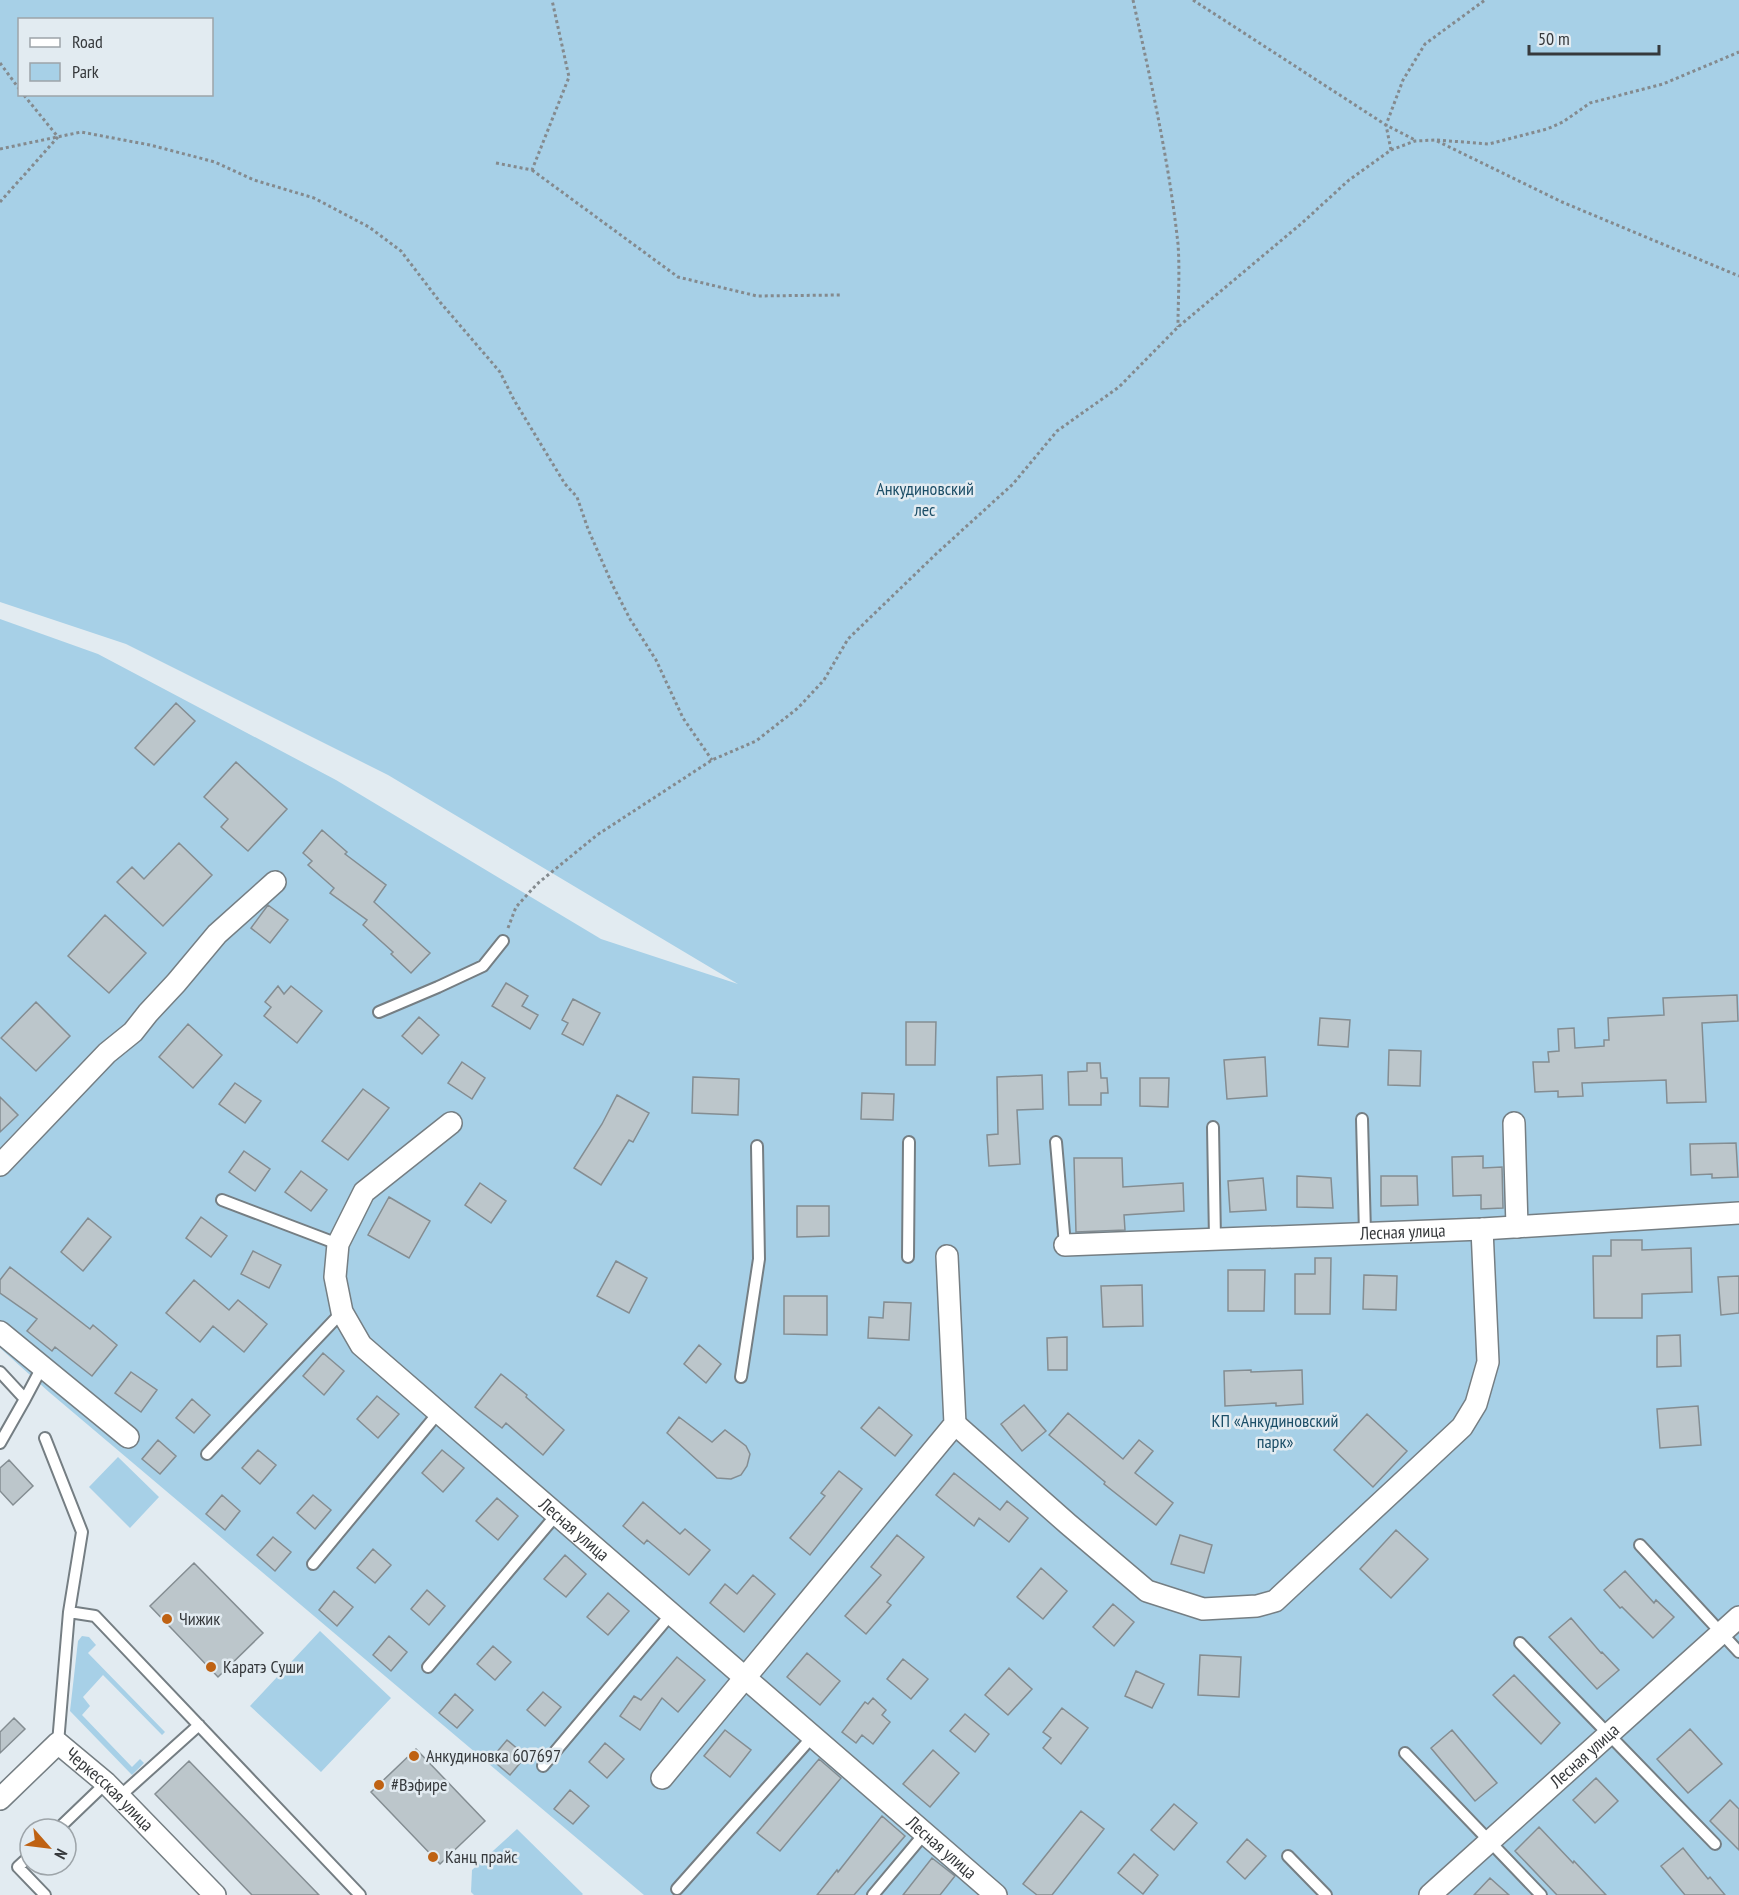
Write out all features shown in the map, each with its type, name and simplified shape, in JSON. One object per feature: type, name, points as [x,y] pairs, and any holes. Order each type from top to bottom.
[{"type":"street","points":[[0,1165],[107,1053],[133,1032],[217,934],[275,882]]},
{"type":"street","name":"Лесная улица","points":[[452,1123],[364,1192],[338,1244],[335,1277],[342,1312],[362,1345],[996,1895]]},
{"type":"street","points":[[1514,1123],[1517,1227]]},
{"type":"street","name":"Лесная улица","points":[[1065,1245],[1482,1229],[1739,1213]]},
{"type":"street","points":[[956,1424],[1147,1591],[1203,1609],[1257,1606],[1275,1601],[1462,1427],[1476,1404],[1488,1362],[1482,1229]]},
{"type":"street","points":[[662,1778],[956,1424],[947,1256]]},
{"type":"street","points":[[0,1332],[128,1437]]},
{"type":"street","name":"Лесная улица","points":[[1430,1895],[1739,1617]]},
{"type":"street","name":"Черкесская улица","points":[[0,1799],[58,1743],[113,1790],[215,1895]]},
{"type":"lane","points":[[379,1012],[483,966],[503,941]]},
{"type":"lane","points":[[1362,1119],[1365,1233]]},
{"type":"lane","points":[[1213,1127],[1215,1239]]},
{"type":"lane","points":[[908,1257],[909,1142]]},
{"type":"lane","points":[[1056,1142],[1065,1245]]},
{"type":"lane","points":[[741,1377],[759,1259],[757,1146]]},
{"type":"lane","points":[[222,1200],[338,1244]]},
{"type":"lane","points":[[207,1454],[342,1312]]},
{"type":"lane","points":[[0,1443],[42,1367]]},
{"type":"lane","points":[[0,1372],[25,1399]]},
{"type":"lane","points":[[313,1564],[439,1412]]},
{"type":"lane","points":[[45,1438],[82,1532],[69,1612],[58,1743]]},
{"type":"lane","points":[[428,1667],[557,1514]]},
{"type":"lane","points":[[1640,1545],[1739,1652]]},
{"type":"lane","points":[[69,1612],[95,1616],[360,1895]]},
{"type":"lane","points":[[543,1766],[672,1613]]},
{"type":"lane","points":[[1520,1643],[1715,1844]]},
{"type":"lane","points":[[75,1817],[199,1725]]},
{"type":"lane","points":[[677,1889],[813,1736]]},
{"type":"lane","points":[[1405,1753],[1541,1895]]},
{"type":"lane","points":[[873,1895],[926,1833]]},
{"type":"lane","points":[[1288,1856],[1326,1895]]},
{"type":"lane","points":[[28,1877],[45,1895]]},
{"type":"path","points":[[532,170],[569,77],[552,0]]},
{"type":"path","points":[[1133,0],[1155,98],[1178,247],[1178,327]]},
{"type":"path","points":[[1193,0],[1386,125],[1415,141]]},
{"type":"path","points":[[1390,150],[1386,125],[1403,80],[1425,44],[1485,0]]},
{"type":"path","points":[[503,941],[516,907],[537,884],[597,835],[712,760],[756,741],[798,708],[824,680],[848,639],[1014,484],[1057,431],[1119,387],[1178,327],[1302,223],[1349,180],[1390,150],[1415,141],[1435,140],[1489,144],[1547,129],[1563,122],[1590,103],[1663,84],[1739,52]]},
{"type":"path","points":[[0,63],[18,87]]},
{"type":"path","points":[[25,96],[58,136]]},
{"type":"path","points":[[0,148],[81,132],[150,145],[215,162],[254,180],[314,198],[369,227],[401,251],[440,302],[500,372],[514,400],[565,484],[577,497],[588,529],[613,586],[630,619],[656,660],[683,718],[712,760]]},
{"type":"path","points":[[0,202],[58,136]]},
{"type":"path","points":[[1435,140],[1562,202],[1739,276]]},
{"type":"path","points":[[496,163],[532,170],[678,277],[757,296],[841,295]]},
{"type":"green space","points":[[0,0],[1739,0],[1739,1895],[644,1895],[49,1392],[0,1348],[0,619],[98,654],[336,780],[601,939],[738,984],[388,775],[126,644],[0,602]]},
{"type":"green space","points":[[118,1457],[159,1497],[130,1528],[89,1487]]},
{"type":"green space","points":[[320,1631],[391,1698],[321,1772],[250,1706]]},
{"type":"green space","points":[[82,1636],[89,1637],[96,1645],[88,1653],[165,1732],[162,1735],[103,1675],[83,1697],[90,1706],[82,1715],[132,1767],[140,1759],[144,1763],[132,1775],[70,1711],[78,1641]]},
{"type":"green space","points":[[517,1829],[582,1895],[474,1895],[471,1892],[472,1870]]},
{"type":"building","points":[[176,703],[195,721],[154,765],[135,748]]},
{"type":"building","points":[[236,762],[287,809],[248,851],[221,827],[228,819],[204,797]]},
{"type":"building","points":[[322,830],[347,852],[345,854],[386,885],[374,902],[430,953],[411,973],[391,954],[393,952],[363,925],[367,920],[330,893],[334,888],[308,865],[312,861],[303,853]]},
{"type":"building","points":[[179,843],[212,875],[163,926],[117,882],[132,867],[144,879]]},
{"type":"building","points":[[268,905],[288,920],[270,943],[251,928]]},
{"type":"building","points":[[105,915],[146,953],[109,993],[68,956]]},
{"type":"building","points":[[506,983],[528,996],[522,1006],[538,1015],[530,1029],[492,1006]]},
{"type":"building","points":[[278,986],[284,994],[291,986],[322,1011],[297,1043],[264,1016],[271,1007],[265,1002]]},
{"type":"building","points":[[1737,995],[1738,1021],[1702,1023],[1706,1102],[1667,1103],[1666,1080],[1582,1083],[1583,1096],[1558,1097],[1558,1091],[1535,1092],[1533,1062],[1549,1062],[1548,1052],[1559,1051],[1558,1029],[1574,1028],[1575,1048],[1604,1046],[1604,1040],[1609,1040],[1608,1018],[1664,1015],[1663,998]]},
{"type":"building","points":[[573,999],[600,1013],[583,1045],[562,1034],[568,1023],[562,1020]]},
{"type":"building","points":[[36,1002],[70,1036],[36,1071],[1,1038]]},
{"type":"building","points":[[419,1017],[439,1035],[422,1054],[402,1036]]},
{"type":"building","points":[[1320,1018],[1350,1020],[1348,1047],[1318,1045]]},
{"type":"building","points":[[906,1022],[936,1022],[935,1065],[906,1065]]},
{"type":"building","points":[[188,1024],[222,1055],[193,1088],[159,1057]]},
{"type":"building","points":[[1389,1050],[1421,1051],[1420,1086],[1388,1085]]},
{"type":"building","points":[[1265,1057],[1267,1096],[1227,1099],[1224,1060]]},
{"type":"building","points":[[462,1062],[485,1078],[472,1099],[448,1083]]},
{"type":"building","points":[[1087,1063],[1100,1063],[1101,1078],[1107,1078],[1108,1093],[1101,1093],[1101,1105],[1069,1105],[1068,1072],[1087,1071]]},
{"type":"building","points":[[1042,1075],[1043,1109],[1017,1110],[1020,1164],[989,1166],[987,1135],[998,1134],[997,1077]]},
{"type":"building","points":[[693,1077],[739,1079],[738,1115],[692,1113]]},
{"type":"building","points":[[1140,1078],[1169,1078],[1168,1107],[1140,1106]]},
{"type":"building","points":[[235,1083],[261,1101],[245,1123],[219,1104]]},
{"type":"building","points":[[363,1089],[389,1108],[348,1160],[322,1141]]},
{"type":"building","points":[[862,1093],[894,1094],[893,1120],[861,1119]]},
{"type":"building","points":[[617,1095],[649,1113],[633,1142],[629,1140],[601,1185],[574,1168]]},
{"type":"building","points":[[0,1097],[18,1115],[0,1132]]},
{"type":"building","points":[[1736,1143],[1738,1177],[1712,1178],[1712,1174],[1691,1175],[1690,1144]]},
{"type":"building","points":[[244,1151],[270,1169],[255,1191],[229,1172]]},
{"type":"building","points":[[1483,1156],[1483,1168],[1502,1167],[1503,1208],[1481,1209],[1481,1195],[1453,1196],[1452,1157]]},
{"type":"building","points":[[1074,1158],[1122,1158],[1123,1187],[1183,1183],[1184,1211],[1124,1215],[1125,1230],[1076,1232]]},
{"type":"building","points":[[301,1171],[327,1190],[311,1211],[285,1192]]},
{"type":"building","points":[[1297,1176],[1331,1178],[1333,1208],[1297,1207]]},
{"type":"building","points":[[1381,1176],[1417,1176],[1418,1205],[1381,1206]]},
{"type":"building","points":[[1263,1178],[1266,1210],[1230,1212],[1228,1181]]},
{"type":"building","points":[[480,1183],[506,1201],[491,1223],[465,1205]]},
{"type":"building","points":[[389,1197],[430,1221],[409,1258],[368,1235]]},
{"type":"building","points":[[797,1206],[829,1206],[829,1236],[797,1237]]},
{"type":"building","points":[[201,1217],[227,1236],[211,1257],[186,1238]]},
{"type":"building","points":[[88,1218],[111,1237],[83,1271],[61,1252]]},
{"type":"building","points":[[1611,1240],[1642,1240],[1642,1250],[1691,1248],[1692,1292],[1642,1294],[1642,1318],[1594,1318],[1593,1256],[1611,1256]]},
{"type":"building","points":[[253,1251],[281,1265],[269,1288],[241,1274]]},
{"type":"building","points":[[1315,1258],[1331,1258],[1330,1314],[1295,1314],[1295,1274],[1315,1274]]},
{"type":"building","points":[[616,1261],[647,1278],[629,1313],[597,1296]]},
{"type":"building","points":[[10,1267],[90,1329],[93,1325],[117,1345],[92,1376],[55,1347],[52,1351],[27,1331],[37,1319],[0,1293],[0,1280]]},
{"type":"building","points":[[1228,1270],[1265,1270],[1264,1311],[1228,1311]]},
{"type":"building","points":[[1364,1275],[1397,1276],[1396,1310],[1363,1309]]},
{"type":"building","points":[[1739,1276],[1739,1313],[1721,1315],[1718,1277]]},
{"type":"building","points":[[194,1280],[229,1310],[238,1300],[267,1324],[244,1352],[213,1326],[200,1342],[166,1313]]},
{"type":"building","points":[[1142,1285],[1143,1326],[1103,1327],[1101,1286]]},
{"type":"building","points":[[784,1296],[827,1296],[827,1335],[784,1334]]},
{"type":"building","points":[[884,1302],[911,1303],[909,1340],[868,1338],[869,1317],[883,1318]]},
{"type":"building","points":[[1680,1335],[1681,1366],[1657,1367],[1657,1336]]},
{"type":"building","points":[[1067,1337],[1067,1370],[1048,1370],[1047,1338]]},
{"type":"building","points":[[699,1345],[721,1364],[706,1383],[684,1364]]},
{"type":"building","points":[[323,1353],[344,1371],[324,1395],[303,1376]]},
{"type":"building","points":[[1251,1370],[1251,1372],[1302,1370],[1303,1404],[1225,1406],[1224,1371]]},
{"type":"building","points":[[131,1372],[157,1390],[141,1412],[115,1393]]},
{"type":"building","points":[[501,1374],[564,1430],[543,1455],[506,1423],[502,1428],[475,1407]]},
{"type":"building","points":[[377,1396],[399,1414],[378,1438],[357,1419]]},
{"type":"building","points":[[192,1399],[210,1415],[194,1433],[176,1418]]},
{"type":"building","points":[[1024,1405],[1046,1431],[1022,1451],[1001,1424]]},
{"type":"building","points":[[1698,1406],[1701,1445],[1660,1448],[1657,1409]]},
{"type":"building","points":[[879,1407],[912,1435],[895,1456],[861,1428]]},
{"type":"building","points":[[1068,1413],[1123,1459],[1139,1440],[1153,1451],[1135,1473],[1173,1503],[1156,1525],[1104,1484],[1105,1482],[1049,1435]]},
{"type":"building","points":[[1367,1414],[1407,1451],[1373,1487],[1334,1450]]},
{"type":"building","points":[[679,1417],[712,1442],[725,1430],[746,1446],[750,1454],[747,1466],[741,1475],[731,1479],[717,1478],[667,1433]]},
{"type":"building","points":[[158,1440],[176,1456],[160,1474],[142,1459]]},
{"type":"building","points":[[258,1450],[276,1465],[260,1484],[242,1468]]},
{"type":"building","points":[[442,1450],[464,1468],[443,1492],[422,1473]]},
{"type":"building","points":[[9,1460],[33,1486],[13,1505],[0,1491],[0,1468]]},
{"type":"building","points":[[839,1471],[862,1489],[810,1555],[790,1538],[825,1496],[821,1493]]},
{"type":"building","points":[[954,1473],[1000,1510],[1007,1501],[1028,1518],[1009,1542],[979,1518],[974,1526],[936,1495]]},
{"type":"building","points":[[222,1495],[240,1511],[225,1530],[206,1514]]},
{"type":"building","points":[[313,1495],[331,1510],[315,1529],[297,1513]]},
{"type":"building","points":[[497,1498],[518,1516],[498,1540],[476,1521]]},
{"type":"building","points":[[643,1502],[680,1534],[685,1529],[710,1550],[689,1575],[647,1540],[644,1544],[623,1526]]},
{"type":"building","points":[[1396,1530],[1428,1559],[1391,1598],[1360,1569]]},
{"type":"building","points":[[897,1535],[924,1557],[887,1602],[891,1605],[866,1634],[845,1616],[881,1575],[871,1567]]},
{"type":"building","points":[[1180,1535],[1212,1545],[1204,1573],[1171,1564]]},
{"type":"building","points":[[273,1537],[291,1552],[275,1571],[257,1555]]},
{"type":"building","points":[[373,1549],[391,1565],[375,1583],[357,1568]]},
{"type":"building","points":[[565,1555],[586,1574],[566,1597],[544,1579]]},
{"type":"building","points":[[194,1563],[263,1633],[218,1677],[150,1606]]},
{"type":"building","points":[[1041,1568],[1067,1591],[1043,1619],[1017,1597]]},
{"type":"building","points":[[1625,1571],[1654,1603],[1656,1600],[1674,1617],[1653,1638],[1604,1590]]},
{"type":"building","points":[[753,1575],[775,1594],[744,1632],[710,1603],[725,1584],[737,1594]]},
{"type":"building","points":[[427,1590],[445,1606],[429,1625],[411,1609]]},
{"type":"building","points":[[334,1591],[353,1607],[337,1626],[319,1610]]},
{"type":"building","points":[[608,1593],[629,1611],[608,1635],[587,1617]]},
{"type":"building","points":[[1113,1604],[1134,1622],[1114,1646],[1093,1627]]},
{"type":"building","points":[[1571,1618],[1619,1670],[1597,1689],[1549,1637]]},
{"type":"building","points":[[389,1636],[407,1652],[391,1671],[373,1655]]},
{"type":"building","points":[[493,1646],[511,1662],[495,1680],[477,1664]]},
{"type":"building","points":[[807,1653],[840,1681],[820,1705],[787,1677]]},
{"type":"building","points":[[1200,1655],[1241,1657],[1239,1697],[1198,1695]]},
{"type":"building","points":[[677,1657],[705,1680],[678,1712],[662,1698],[640,1730],[620,1716],[634,1696],[641,1700]]},
{"type":"building","points":[[903,1659],[928,1679],[911,1699],[887,1679]]},
{"type":"building","points":[[1009,1668],[1032,1689],[1008,1715],[985,1695]]},
{"type":"building","points":[[1136,1671],[1164,1684],[1152,1708],[1125,1696]]},
{"type":"building","points":[[1514,1675],[1560,1723],[1541,1744],[1493,1695]]},
{"type":"building","points":[[543,1692],[561,1707],[545,1726],[527,1710]]},
{"type":"building","points":[[455,1694],[473,1710],[457,1728],[439,1713]]},
{"type":"building","points":[[873,1698],[886,1710],[882,1715],[890,1722],[873,1744],[862,1735],[856,1743],[842,1732],[865,1702],[868,1704]]},
{"type":"building","points":[[1062,1708],[1088,1728],[1061,1764],[1043,1748],[1051,1738],[1043,1732]]},
{"type":"building","points":[[965,1714],[989,1734],[975,1752],[950,1731]]},
{"type":"building","points":[[14,1718],[25,1729],[0,1753],[0,1732]]},
{"type":"building","points":[[1690,1729],[1722,1764],[1688,1793],[1657,1759]]},
{"type":"building","points":[[725,1730],[751,1750],[730,1777],[704,1756]]},
{"type":"building","points":[[1452,1730],[1497,1783],[1475,1801],[1431,1748]]},
{"type":"building","points":[[507,1740],[526,1756],[510,1775],[491,1759]]},
{"type":"building","points":[[605,1743],[624,1759],[607,1778],[589,1762]]},
{"type":"building","points":[[416,1749],[485,1821],[440,1864],[371,1792]]},
{"type":"building","points":[[933,1750],[959,1773],[930,1807],[903,1784]]},
{"type":"building","points":[[819,1759],[841,1778],[780,1851],[757,1833]]},
{"type":"building","points":[[189,1761],[319,1895],[252,1895],[155,1794]]},
{"type":"building","points":[[1596,1778],[1618,1801],[1595,1823],[1573,1800]]},
{"type":"building","points":[[570,1790],[589,1806],[573,1824],[554,1809]]},
{"type":"building","points":[[1730,1800],[1739,1809],[1739,1850],[1710,1821]]},
{"type":"building","points":[[1174,1804],[1197,1823],[1174,1850],[1151,1830]]},
{"type":"building","points":[[1081,1811],[1104,1829],[1052,1895],[1037,1895],[1023,1884]]},
{"type":"building","points":[[882,1816],[905,1836],[854,1895],[817,1895],[837,1870],[838,1872]]},
{"type":"building","points":[[1539,1827],[1606,1895],[1557,1895],[1515,1851]]},
{"type":"building","points":[[1247,1839],[1266,1856],[1245,1879],[1227,1862]]},
{"type":"building","points":[[1683,1848],[1708,1879],[1710,1877],[1725,1895],[1685,1895],[1661,1866]]},
{"type":"building","points":[[1134,1854],[1158,1875],[1143,1894],[1118,1873]]},
{"type":"building","points":[[932,1858],[955,1876],[940,1895],[903,1895]]},
{"type":"building","points":[[1490,1878],[1509,1895],[1474,1895]]},
{"type":"place","name":"Чижик","points":[[167,1619]]},
{"type":"place","name":"Каратэ Суши","points":[[211,1667]]},
{"type":"place","name":"Анкудиновка 607697","points":[[414,1756]]},
{"type":"place","name":"#Вэфире","points":[[379,1785]]},
{"type":"place","name":"Канц прайс","points":[[433,1857]]},
{"type":"park label","name":"Анкудиновский лес","points":[[925,499]]},
{"type":"park label","name":"КП «Анкудиновский парк»","points":[[1275,1431]]}]
